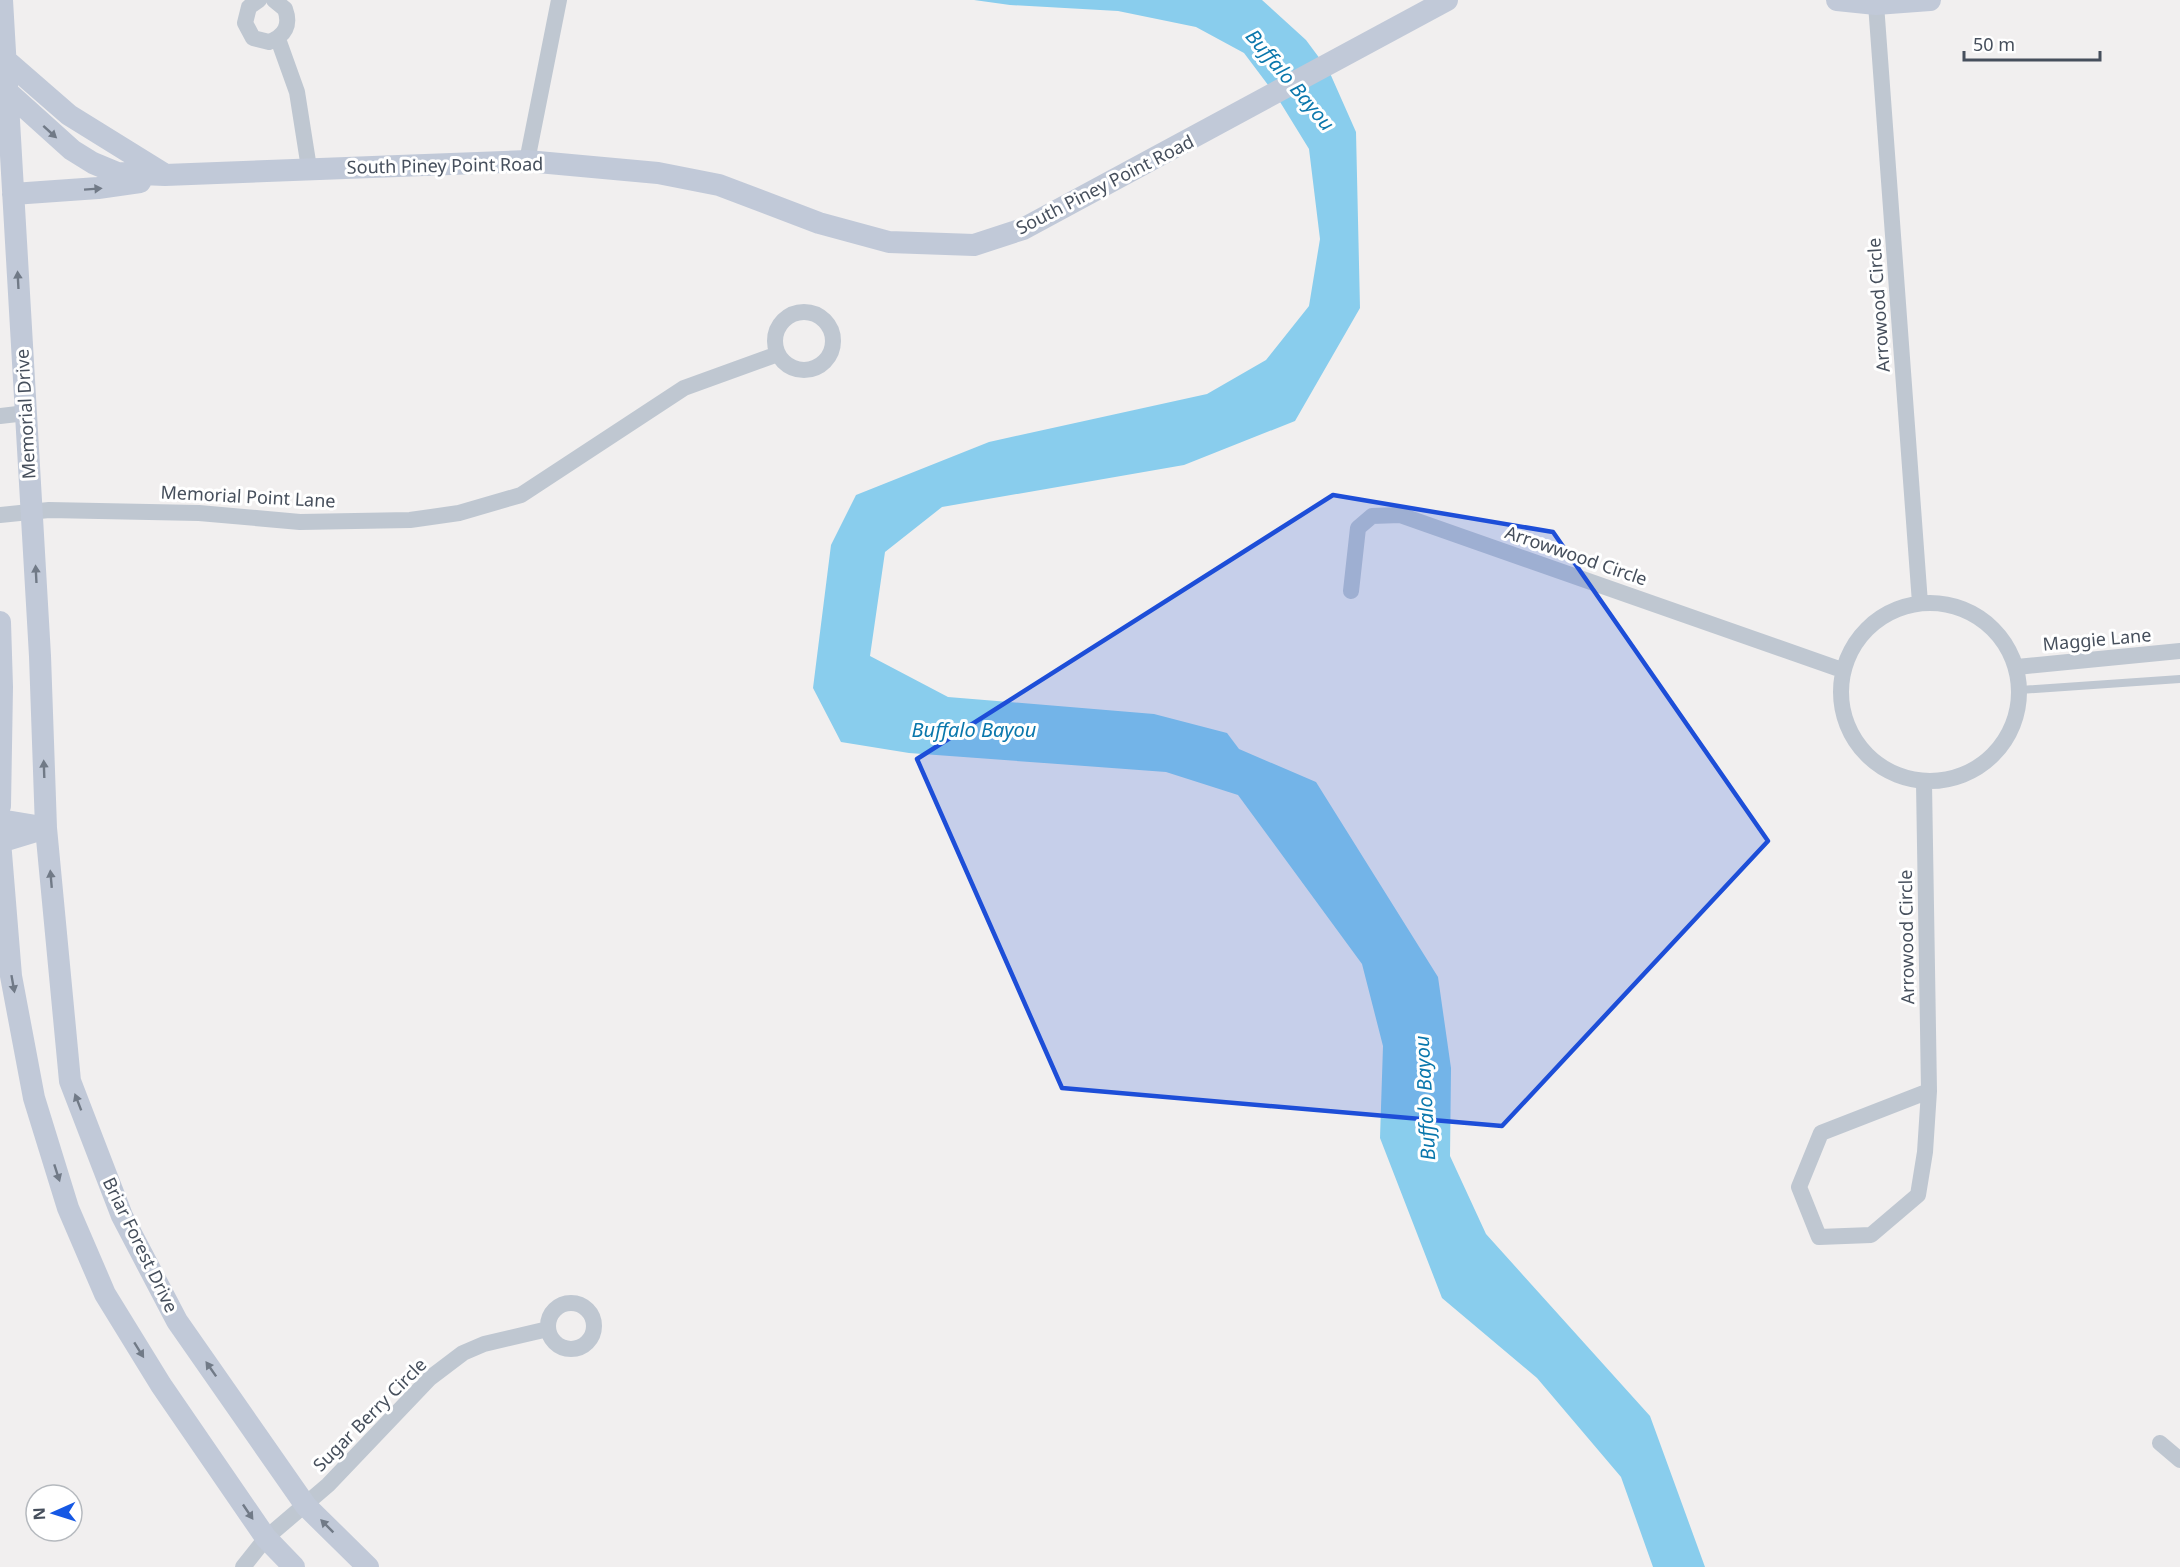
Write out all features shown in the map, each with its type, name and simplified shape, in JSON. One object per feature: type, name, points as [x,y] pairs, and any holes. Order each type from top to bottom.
[{"type":"main road","name":"Memorial Drive","points":[[2,0],[4,89],[13,194],[32,512],[46,828]]},
{"type":"main road","name":"South Piney Point Road","points":[[4,89],[72,150],[93,163],[117,173],[165,174],[527,161],[658,173],[719,185],[819,223],[889,242],[974,245],[1023,229],[1207,132],[1447,0]]},
{"type":"main road","points":[[1838,0],[1876,4],[1930,0]]},
{"type":"main road","points":[[3,57],[69,115],[165,174]]},
{"type":"main road","points":[[13,194],[132,185],[165,174]]},
{"type":"main road","points":[[0,622],[0,806]]},
{"type":"main road","points":[[0,820],[46,828]]},
{"type":"main road","points":[[46,828],[0,841],[11,976],[23,1043],[34,1098],[69,1208],[105,1294],[161,1385],[266,1538],[294,1567]]},
{"type":"main road","name":"Briar Forest Drive","points":[[46,828],[70,1081],[122,1216],[177,1321],[306,1506],[368,1567]]},
{"type":"street","points":[[259,0],[249,7],[245,15],[248,31],[261,41],[278,39],[284,33],[288,17],[285,9],[274,0]]},
{"type":"street","points":[[527,161],[559,0]]},
{"type":"street","name":"Arrowood Circle","points":[[1876,4],[1920,603]]},
{"type":"street","points":[[278,39],[297,92],[309,168]]},
{"type":"street","name":"Memorial Point Lane","points":[[0,515],[49,510],[199,513],[300,522],[410,520],[459,513],[521,495],[684,388],[778,354]]},
{"type":"street","points":[[0,416],[26,413]]},
{"type":"street","name":"Arrowwood Circle","points":[[1351,591],[1358,528],[1372,516],[1400,515],[1842,670]]},
{"type":"street","points":[[1920,603],[1955,606],[1986,622],[2003,641],[2017,666],[2020,690],[2010,734],[1983,765],[1957,779],[1924,783],[1889,774],[1858,747],[1849,733],[1840,702],[1842,670],[1863,631],[1894,610],[1920,603]]},
{"type":"street","name":"Maggie Lane","points":[[2017,666],[2180,651]]},
{"type":"street","name":"Arrowood Circle","points":[[1924,783],[1929,1091],[1925,1152],[1918,1195],[1871,1235],[1819,1237],[1799,1187],[1821,1133],[1929,1091]]},
{"type":"street","name":"Sugar Berry Circle","points":[[243,1567],[266,1538],[306,1506],[430,1377],[463,1353],[484,1344],[548,1329]]},
{"type":"street","points":[[2160,1443],[2180,1460]]},
{"type":"lane","points":[[2020,690],[2180,679]]},
{"type":"highlighted area","points":[[1333,495],[1553,532],[1768,841],[1502,1126],[1062,1088],[917,759]]},
{"type":"water","name":"Buffalo Bayou","points":[[974,0],[1262,0],[1306,40],[1329,71],[1356,132],[1360,308],[1295,421],[1184,465],[942,507],[885,552],[870,656],[948,697],[1154,714],[1227,733],[1239,749],[1316,782],[1438,977],[1451,1068],[1450,1156],[1486,1234],[1650,1416],[1705,1567],[1653,1567],[1621,1477],[1537,1378],[1442,1298],[1380,1138],[1383,1046],[1362,964],[1238,795],[1166,772],[909,753],[841,742],[813,688],[831,545],[856,495],[989,442],[1207,394],[1266,360],[1309,306],[1320,239],[1309,149],[1277,97],[1244,53],[1196,27],[1118,11],[1010,5]]}]
